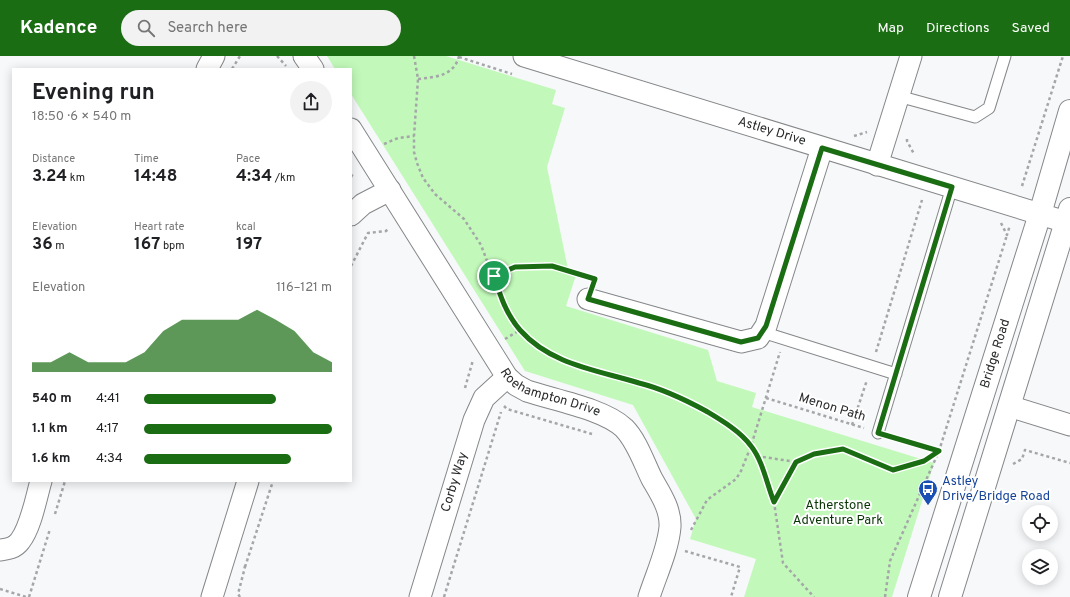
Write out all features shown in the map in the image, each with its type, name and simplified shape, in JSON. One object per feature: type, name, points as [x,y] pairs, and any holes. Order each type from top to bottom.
[{"type":"street","points":[[208,68],[214,56]]},
{"type":"street","points":[[304,56],[312,68]]},
{"type":"street","name":"Astley Drive","points":[[524,56],[1040,214],[1068,216]]},
{"type":"street","points":[[877,165],[911,56]]},
{"type":"street","name":"Bridge Road","points":[[919,597],[1040,214],[1070,111]]},
{"type":"street","name":"Roehampton Drive","points":[[352,131],[507,377],[516,385],[527,391],[600,414],[624,428],[631,437],[666,505],[670,527],[649,597]]},
{"type":"street","points":[[588,299],[741,342],[758,338],[766,326],[822,148]]},
{"type":"street","points":[[352,214],[363,204],[390,190]]},
{"type":"street","points":[[950,597],[1068,216]]},
{"type":"street","name":"Corby Way","points":[[420,597],[474,420],[484,398],[507,377]]},
{"type":"street","points":[[1009,406],[1070,425]]},
{"type":"street","points":[[0,550],[11,548],[20,542],[27,527],[41,482]]},
{"type":"street","points":[[212,597],[248,482]]},
{"type":"lane","points":[[898,96],[975,117],[989,108],[1004,56]]},
{"type":"lane","points":[[878,433],[952,187]]},
{"type":"lane","points":[[762,332],[896,374]]},
{"type":"path","points":[[233,68],[240,56]]},
{"type":"path","points":[[277,56],[287,68]]},
{"type":"path","points":[[414,56],[418,79],[414,136],[414,152],[417,163],[423,178],[435,194],[464,219],[481,245],[494,276],[504,306],[512,320],[520,330],[545,352],[567,362],[672,394],[721,420],[751,446],[757,456],[774,502],[783,563],[814,597]]},
{"type":"path","points":[[418,79],[436,77],[448,72],[457,66],[459,56]]},
{"type":"path","points":[[1016,184],[1023,186],[1063,56]]},
{"type":"path","points":[[909,135],[907,141],[914,154],[921,156]]},
{"type":"path","points":[[352,175],[354,171]]},
{"type":"path","points":[[852,425],[922,200]]},
{"type":"path","points":[[352,264],[368,233],[386,231],[390,228]]},
{"type":"path","points":[[885,597],[890,561],[939,451],[1008,235]]},
{"type":"path","points":[[494,276],[515,267],[552,266],[595,279],[588,299]]},
{"type":"path","points":[[689,537],[693,524],[702,506],[716,492],[736,479],[751,446],[784,339]]},
{"type":"path","name":"Menon Path","points":[[766,398],[939,451]]},
{"type":"path","points":[[444,597],[503,406]]},
{"type":"path","points":[[757,456],[796,462],[814,454],[843,449],[893,470],[924,461],[939,451]]},
{"type":"path","points":[[1010,468],[1013,464],[1022,459],[1025,450],[1070,463]]},
{"type":"path","points":[[774,502],[796,462]]},
{"type":"path","points":[[54,517],[65,482]]},
{"type":"path","points":[[244,567],[273,482]]},
{"type":"path","points":[[29,597],[52,524]]},
{"type":"path","points":[[666,544],[740,567],[731,597]]},
{"type":"path","points":[[685,550],[687,544]]},
{"type":"path","points":[[0,589],[26,597]]},
{"type":"green space","name":"Atherstone Adventure Park","points":[[327,56],[446,56],[556,90],[552,104],[565,108],[547,167],[568,269],[577,272],[566,306],[708,350],[717,381],[756,393],[752,407],[934,463],[892,597],[744,597],[756,559],[690,539],[696,519],[633,405],[525,371],[352,96],[352,68],[334,68]]},
{"type":"place","name":"Astley Drive/Bridge Road","points":[[928,506]]},
{"type":"route","points":[[822,148],[952,187],[878,433],[939,451],[924,461],[893,470],[879,465],[863,456],[843,449],[830,450],[814,454],[796,462],[774,502],[757,456],[751,446],[740,435],[721,420],[672,394],[640,383],[597,372],[567,362],[545,352],[520,330],[512,320],[504,306],[494,276],[515,267],[552,266],[595,279],[588,299],[741,342],[758,338],[766,326],[822,148]]}]
